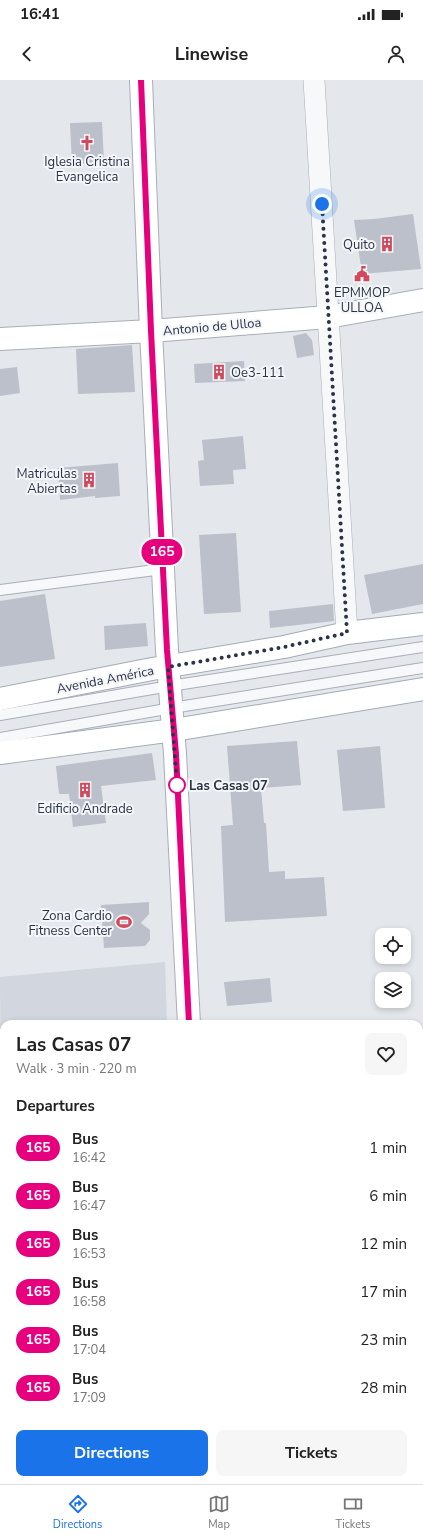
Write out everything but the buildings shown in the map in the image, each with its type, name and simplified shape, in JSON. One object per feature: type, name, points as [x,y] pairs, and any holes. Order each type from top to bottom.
[{"type":"street","points":[[141,80],[151,331],[163,569],[169,676],[174,730],[189,1020]]},
{"type":"street","points":[[314,80],[347,633]]},
{"type":"street","name":"Antonio de Ulloa","points":[[0,339],[151,331],[328,317],[423,300]]},
{"type":"street","name":"Avenida América","points":[[0,699],[169,676],[347,633],[423,624]]},
{"type":"street","points":[[0,753],[174,730],[423,688]]},
{"type":"lane","points":[[0,590],[163,569]]},
{"type":"lane","points":[[0,715],[169,676],[423,647]]},
{"type":"lane","points":[[0,738],[172,708],[423,668]]},
{"type":"shaded area","points":[[165,962],[167,1020],[0,1020],[0,977]]},
{"type":"bus line","name":"165","points":[[141,80],[151,331],[167,650],[176,754],[189,1020]]},
{"type":"place","name":"Iglesia Cristina Evangelica","points":[[87,143]]},
{"type":"place","name":"Quito","points":[[387,244]]},
{"type":"place","name":"EPMMOP ULLOA","points":[[362,274]]},
{"type":"place","name":"Oe3-111","points":[[219,372]]},
{"type":"place","name":"Matriculas Abiertas","points":[[89,480]]},
{"type":"place","name":"Las Casas 07","points":[[177,785]]},
{"type":"place","name":"Edificio Andrade","points":[[85,790]]},
{"type":"place","name":"Zona Cardio Fitness Center","points":[[124,922]]},
{"type":"route","points":[[177,785],[168,667],[284,647],[347,633],[348,628],[322,204]]}]
